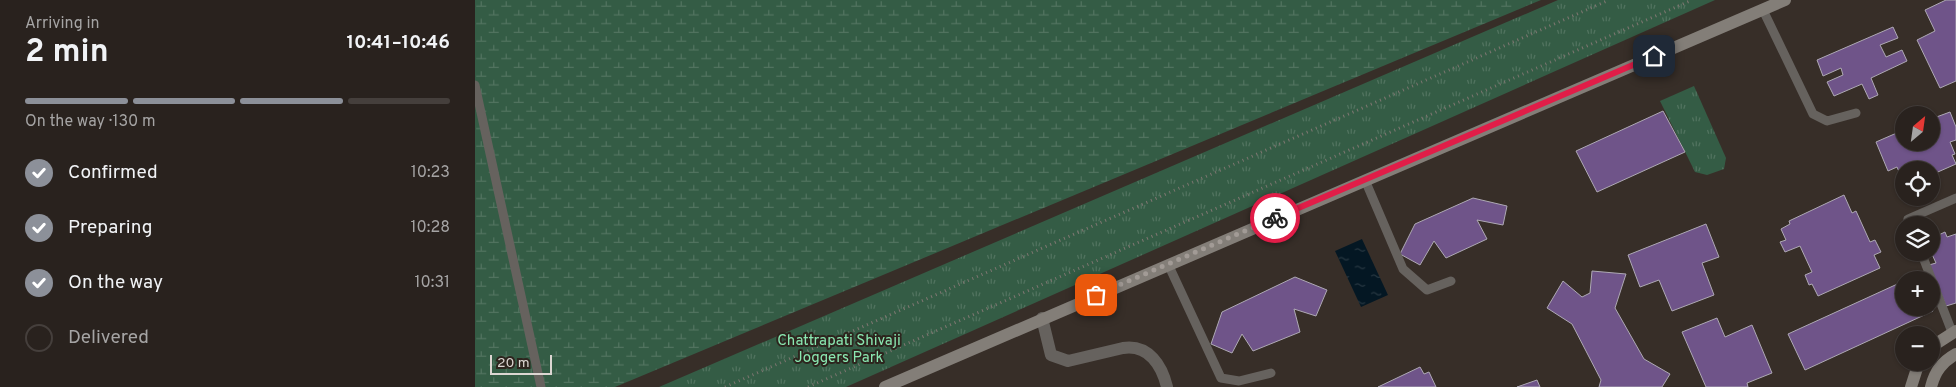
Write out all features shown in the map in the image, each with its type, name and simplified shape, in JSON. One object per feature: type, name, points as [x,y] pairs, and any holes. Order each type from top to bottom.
[{"type":"street","points":[[885,387],[1785,0]]},
{"type":"street","points":[[1042,318],[1051,355],[1067,361],[1123,348],[1141,348],[1154,358],[1163,373],[1167,387]]},
{"type":"street","points":[[1940,341],[1954,331]]},
{"type":"street","points":[[1931,387],[1938,369],[1945,361],[1956,354]]},
{"type":"street","points":[[1911,387],[1916,371]]},
{"type":"lane","points":[[1763,10],[1813,114],[1827,121],[1856,113]]},
{"type":"lane","points":[[475,85],[541,387]]},
{"type":"lane","points":[[1365,180],[1403,269],[1427,290],[1451,281]]},
{"type":"lane","points":[[1915,216],[1956,198]]},
{"type":"lane","points":[[1925,261],[1954,331]]},
{"type":"lane","points":[[1168,264],[1221,378],[1239,381],[1271,373]]},
{"type":"path","points":[[725,387],[1609,0]]},
{"type":"path","points":[[808,387],[1692,0]]},
{"type":"green space","points":[[475,0],[1541,0],[615,387],[475,387]]},
{"type":"green space","name":"Chattrapati Shivaji Joggers Park","points":[[1558,0],[1715,0],[846,387],[659,387]]},
{"type":"green space","points":[[1694,86],[1726,158],[1724,169],[1707,175],[1695,172],[1660,101]]},
{"type":"water","points":[[1362,239],[1388,295],[1361,307],[1335,251]]},
{"type":"building","points":[[1946,0],[1956,0],[1956,81],[1940,88],[1917,40],[1935,31],[1925,10]]},
{"type":"building","points":[[1893,27],[1898,38],[1880,45],[1886,57],[1902,50],[1907,61],[1871,78],[1878,95],[1869,99],[1862,84],[1834,96],[1827,82],[1843,75],[1841,68],[1823,76],[1817,60]]},
{"type":"building","points":[[1663,111],[1685,152],[1597,192],[1576,151]]},
{"type":"building","points":[[1950,112],[1956,127],[1956,140],[1950,142],[1955,154],[1952,155],[1956,164],[1940,171],[1940,161],[1895,161],[1895,168],[1888,171],[1876,142],[1895,134],[1895,151],[1940,151],[1940,116]]},
{"type":"building","points":[[1844,195],[1852,213],[1856,211],[1870,242],[1875,240],[1881,252],[1874,255],[1880,268],[1818,296],[1812,284],[1809,285],[1805,275],[1812,272],[1800,246],[1785,252],[1780,242],[1786,240],[1781,229],[1790,224],[1789,221]]},
{"type":"building","points":[[1473,198],[1507,206],[1503,225],[1477,220],[1487,239],[1446,258],[1434,241],[1420,265],[1400,254],[1415,224]]},
{"type":"building","points":[[1706,224],[1719,257],[1702,263],[1714,295],[1672,311],[1659,280],[1640,287],[1628,255]]},
{"type":"building","points":[[1945,232],[1947,237],[1956,234],[1956,303],[1946,306],[1940,292],[1940,271],[1931,271],[1929,265],[1936,263],[1935,261],[1940,261],[1940,234]]},
{"type":"building","points":[[1592,271],[1626,274],[1615,308],[1644,359],[1670,374],[1662,387],[1599,387],[1601,380],[1572,324],[1547,308],[1563,281],[1582,297],[1590,293]]},
{"type":"building","points":[[1295,277],[1327,290],[1316,316],[1294,309],[1300,332],[1253,351],[1242,334],[1232,353],[1211,344],[1222,312]]},
{"type":"building","points":[[1895,285],[1895,316],[1922,316],[1900,326],[1895,326],[1895,329],[1805,370],[1788,334]]},
{"type":"building","points":[[1717,318],[1725,337],[1752,325],[1772,373],[1747,383],[1748,387],[1706,387],[1682,332]]},
{"type":"building","points":[[1420,367],[1424,374],[1429,372],[1436,387],[1378,387]]},
{"type":"building","points":[[1537,380],[1540,387],[1517,387]]},
{"type":"way so far","points":[[1096,295],[1275,218]]},
{"type":"route","points":[[1275,218],[1654,56]]}]
